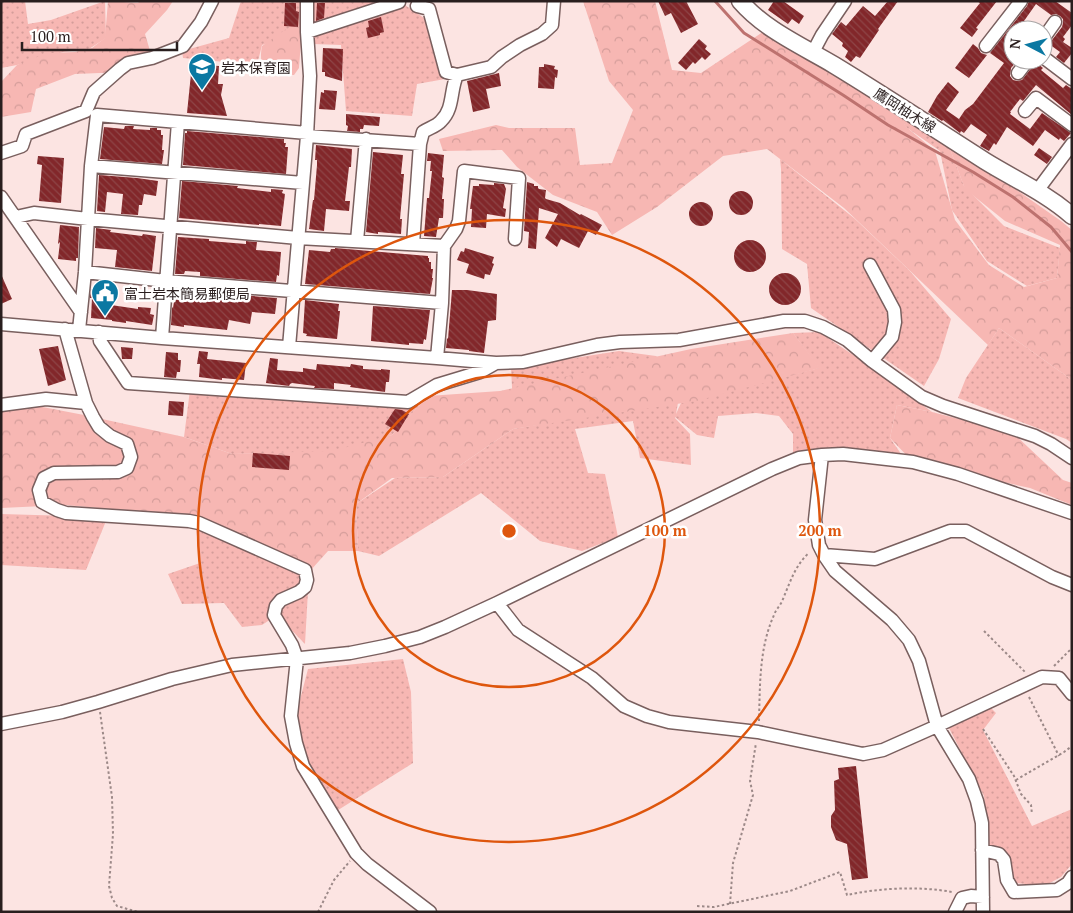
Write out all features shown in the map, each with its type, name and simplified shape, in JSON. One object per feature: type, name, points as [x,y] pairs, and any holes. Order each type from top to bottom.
[{"type":"main road","name":"鷹岡柚木線","points":[[740,1],[763,23],[813,52],[1036,191],[1072,216]]},
{"type":"street","points":[[1,153],[22,146],[26,134],[86,111],[94,92],[128,63],[152,58],[183,46],[202,22],[212,1]]},
{"type":"street","points":[[289,347],[292,291],[307,134],[310,76],[307,1]]},
{"type":"street","points":[[417,6],[429,9],[446,72],[457,75],[491,67],[502,57],[542,34],[552,25],[554,1]]},
{"type":"street","points":[[813,52],[845,1]]},
{"type":"street","points":[[986,46],[1021,1]]},
{"type":"street","points":[[307,32],[399,2]]},
{"type":"street","points":[[1053,63],[1070,73]]},
{"type":"street","points":[[413,244],[420,144],[423,132],[441,122],[450,110],[457,75]]},
{"type":"street","points":[[1025,111],[1036,98],[1072,125]]},
{"type":"street","points":[[79,330],[85,272],[91,166],[98,115],[420,144]]},
{"type":"street","points":[[162,338],[178,122]]},
{"type":"street","points":[[357,241],[366,140]]},
{"type":"street","points":[[1036,191],[1072,144]]},
{"type":"street","points":[[91,166],[303,183]]},
{"type":"street","points":[[437,358],[442,303],[444,246],[460,221],[464,171],[518,178],[515,238]]},
{"type":"street","points":[[1,197],[81,312]]},
{"type":"street","points":[[16,217],[34,213],[298,238],[444,246]]},
{"type":"street","points":[[870,265],[894,310],[895,322],[892,336],[872,361]]},
{"type":"street","points":[[85,272],[166,281],[442,303]]},
{"type":"street","points":[[1,324],[496,363],[523,362],[597,344],[679,340],[784,321],[805,321],[824,327],[847,340],[872,361],[922,397],[943,406],[1035,436],[1072,458]]},
{"type":"street","points":[[65,329],[86,403],[99,427],[110,436],[126,444],[131,457],[127,468],[118,472],[54,474],[44,478],[39,490],[42,502],[66,513],[199,523],[305,570],[307,580],[305,587],[299,592],[281,600],[276,606],[274,615],[292,645],[297,659],[291,716],[303,766],[356,853],[367,864],[430,912]]},
{"type":"street","points":[[99,332],[100,341],[128,383],[408,402],[437,385],[480,372],[496,363]]},
{"type":"street","points":[[1,405],[46,399],[86,403]]},
{"type":"street","points":[[1,724],[98,702],[172,679],[232,664],[350,653],[420,637],[496,603],[772,469],[799,458],[843,454],[914,462],[958,474],[1072,513]]},
{"type":"street","points":[[822,455],[816,520],[822,550],[835,571],[892,620],[908,640],[919,661],[937,726],[969,779],[977,801],[982,823],[984,912]]},
{"type":"street","points":[[822,550],[875,559],[950,531],[966,531],[1052,577],[1072,584]]},
{"type":"street","points":[[496,603],[518,630],[592,678],[624,706],[646,716],[669,722],[758,732],[864,754],[883,750],[1042,677],[1059,678],[1072,694]]},
{"type":"street","points":[[982,850],[999,854],[1004,860],[1007,880],[1014,892],[1056,890],[1068,883],[1072,877]]},
{"type":"street","points":[[955,912],[962,898],[970,896],[983,897]]},
{"type":"path","points":[[730,904],[733,863],[753,795],[750,781],[758,732],[761,670],[765,644],[774,614],[782,603],[797,567],[807,555],[822,550]]},
{"type":"path","points":[[984,631],[1028,683],[1059,756]]},
{"type":"path","points":[[1049,677],[1054,666],[1072,648]]},
{"type":"path","points":[[98,702],[112,797],[113,834],[110,886],[112,898],[117,906],[138,912]]},
{"type":"path","points":[[983,729],[1014,776],[1021,794],[1032,805],[1032,814]]},
{"type":"path","points":[[1016,780],[1059,756],[1072,746]]},
{"type":"path","points":[[318,912],[334,880],[356,853]]},
{"type":"path","points":[[697,906],[714,907],[790,891],[840,872],[846,895],[867,890],[914,889],[955,892],[962,898]]},
{"type":"green space","points":[[1,1],[25,1],[28,24],[51,20],[105,1],[106,38],[89,49],[63,52],[1,68]]},
{"type":"green space","points":[[108,1],[138,3],[140,1],[173,1],[145,34],[151,54],[125,72],[75,74],[36,89],[31,112],[1,117],[1,82],[17,65],[47,53],[75,52],[92,48],[105,38]]},
{"type":"green space","points":[[241,1],[399,1],[424,18],[445,79],[417,84],[412,116],[346,111],[341,45],[313,44],[309,31],[262,45],[257,65],[183,58],[182,51],[229,38]]},
{"type":"green space","points":[[583,1],[655,1],[672,70],[701,73],[766,30],[912,121],[904,125],[935,151],[955,220],[989,265],[1024,287],[1057,278],[1060,245],[1005,221],[965,189],[947,141],[1061,221],[1072,230],[1072,380],[999,328],[988,345],[844,208],[767,149],[723,156],[657,207],[612,235],[597,212],[553,195],[517,167],[502,150],[443,151],[439,139],[496,125],[509,128],[575,128],[580,165],[612,163],[633,110],[609,81]]},
{"type":"green space","points":[[293,27],[302,28],[299,68],[294,75],[279,74],[268,70],[262,62],[262,46],[286,29]]},
{"type":"green space","points":[[912,121],[947,141],[964,186],[1004,226],[1060,248],[1057,278],[1027,286],[987,261],[952,210],[940,151],[903,125]]},
{"type":"green space","points":[[780,159],[854,218],[909,270],[951,319],[939,359],[924,386],[811,308],[807,264],[782,249]]},
{"type":"green space","points":[[999,328],[1072,380],[1072,443],[1066,439],[958,398],[966,378]]},
{"type":"green space","points":[[819,332],[877,371],[932,412],[897,405],[890,438],[906,461],[793,455],[793,434],[779,416],[756,413],[718,416],[714,438],[697,435],[675,417],[690,434],[691,465],[640,458],[633,421],[575,429],[588,473],[605,474],[618,537],[582,551],[540,541],[481,493],[379,556],[358,551],[356,504],[395,478],[443,477],[513,429],[559,421],[514,425],[511,368],[619,351],[656,356],[682,380],[676,414],[681,403],[819,368],[793,333]]},
{"type":"green space","points":[[793,333],[820,368],[696,401],[513,429],[443,477],[392,478],[356,504],[358,551],[328,551],[310,571],[255,545],[145,512],[65,505],[1,508],[1,399],[184,437],[232,454],[332,451],[392,435],[428,396],[500,391],[691,349]]},
{"type":"green space","points":[[190,390],[419,406],[392,435],[343,452],[232,454],[184,437]]},
{"type":"green space","points":[[897,405],[1013,433],[1063,480],[1072,483],[1072,505],[1030,488],[913,462],[890,438]]},
{"type":"green space","points":[[1,514],[70,516],[106,521],[86,570],[1,565]]},
{"type":"green space","points":[[196,528],[308,570],[305,644],[277,615],[262,625],[242,627],[224,603],[182,604],[168,574],[200,563]]},
{"type":"green space","points":[[403,659],[411,692],[413,763],[335,812],[308,764],[296,715],[308,669]]},
{"type":"green space","points":[[991,708],[996,713],[983,730],[1032,826],[1072,809],[1072,864],[1061,877],[1044,886],[1016,883],[988,844],[984,796],[949,728]]},
{"type":"building","points":[[658,1],[686,1],[698,24],[681,33],[671,13],[665,16]]},
{"type":"building","points":[[774,1],[783,1],[804,16],[799,24],[792,19],[788,24],[768,10]]},
{"type":"building","points":[[888,1],[898,1],[860,58],[856,56],[851,62],[845,57],[848,51],[842,46],[843,43],[832,34],[841,22],[846,26],[863,6],[875,16]]},
{"type":"building","points":[[977,1],[997,1],[976,28],[978,29],[972,37],[960,28],[980,3]]},
{"type":"building","points":[[1029,1],[1055,1],[1072,13],[1072,25],[1063,37],[1065,39],[1063,42],[1072,48],[1072,53],[1064,63],[1056,57],[1060,52],[1053,47],[1053,39],[1062,27],[1063,19],[1056,14],[1051,15],[1036,4],[1025,20],[1016,20]]},
{"type":"building","points":[[285,3],[296,3],[296,11],[299,12],[298,27],[284,26]]},
{"type":"building","points":[[317,3],[325,3],[324,18],[316,21]]},
{"type":"building","points":[[381,17],[384,32],[368,38],[366,28],[369,27],[368,21]]},
{"type":"building","points":[[1003,36],[1003,62],[990,53]]},
{"type":"building","points":[[699,39],[707,46],[705,49],[711,54],[705,60],[702,57],[695,64],[693,62],[686,70],[678,63]]},
{"type":"building","points":[[973,44],[981,53],[987,55],[969,78],[955,68]]},
{"type":"building","points":[[323,48],[343,49],[342,81],[325,76],[325,72],[322,72]]},
{"type":"building","points":[[192,64],[219,66],[218,84],[223,84],[221,95],[227,116],[187,113]]},
{"type":"building","points":[[544,64],[555,66],[554,69],[558,70],[554,89],[538,88],[539,67],[544,67]]},
{"type":"building","points":[[1003,64],[1003,70],[1011,70],[1010,76],[1013,80],[1017,81],[1022,80],[1030,70],[1041,70],[1063,88],[1066,85],[1072,89],[1072,115],[1036,85],[1023,101],[1020,99],[1010,114],[1030,129],[1042,113],[1071,133],[1064,141],[1060,138],[1059,140],[1045,130],[1033,146],[1007,127],[996,145],[994,143],[989,151],[980,146],[987,135],[971,124],[964,133],[961,131],[960,133],[943,120],[928,112],[948,82],[959,92],[946,110],[959,119],[965,110],[973,104]]},
{"type":"building","points":[[499,73],[501,86],[486,89],[490,108],[473,112],[467,81]]},
{"type":"building","points":[[324,90],[337,91],[335,110],[319,109],[321,92],[324,93]]},
{"type":"building","points":[[346,114],[380,117],[379,126],[364,125],[360,132],[347,131]]},
{"type":"building","points":[[125,126],[134,126],[133,129],[150,130],[150,128],[157,128],[157,130],[161,130],[161,135],[163,135],[162,150],[164,150],[162,164],[100,159],[104,127],[124,129]]},
{"type":"building","points":[[187,131],[284,139],[285,147],[288,147],[286,174],[183,165],[185,133]]},
{"type":"building","points":[[316,145],[352,149],[345,201],[350,201],[349,211],[326,209],[324,231],[309,229],[317,165],[317,160],[315,160]]},
{"type":"building","points":[[1039,148],[1052,157],[1047,164],[1034,155]]},
{"type":"building","points":[[373,152],[403,155],[401,174],[404,174],[400,219],[402,219],[401,234],[366,232]]},
{"type":"building","points":[[428,153],[444,155],[442,177],[444,178],[443,218],[439,218],[436,237],[424,236],[427,198],[429,198],[432,171],[430,171],[431,161],[427,161]]},
{"type":"building","points":[[38,156],[64,158],[61,203],[39,201],[42,165],[37,164]]},
{"type":"building","points":[[99,175],[158,181],[156,196],[144,194],[142,205],[139,205],[138,215],[121,214],[123,194],[107,192],[105,212],[97,211]]},
{"type":"building","points":[[182,181],[238,186],[237,188],[271,192],[271,189],[283,190],[282,193],[285,194],[281,226],[179,218]]},
{"type":"building","points":[[527,182],[538,186],[539,189],[546,190],[546,199],[560,203],[602,225],[596,235],[588,231],[579,248],[561,239],[557,247],[545,238],[558,214],[539,208],[536,249],[528,248],[529,232],[524,231]]},
{"type":"building","points":[[494,183],[504,184],[506,189],[503,208],[506,209],[505,217],[487,214],[486,228],[471,227],[472,209],[470,209],[473,186],[479,186],[479,184],[494,185]]},
{"type":"building","points":[[741,191],[750,194],[753,203],[750,212],[741,215],[732,212],[729,203],[732,194]]},
{"type":"building","points":[[701,202],[710,205],[713,214],[710,223],[701,226],[692,223],[689,214],[692,205]]},
{"type":"building","points":[[60,225],[79,227],[78,258],[76,258],[76,261],[58,259]]},
{"type":"building","points":[[96,228],[111,230],[110,232],[156,236],[152,271],[115,267],[117,250],[95,248]]},
{"type":"building","points":[[178,237],[246,244],[246,241],[257,242],[256,250],[281,252],[279,276],[277,275],[276,282],[200,276],[200,272],[185,271],[184,274],[175,274]]},
{"type":"building","points":[[750,240],[762,244],[766,256],[762,268],[750,272],[738,268],[734,256],[738,244]]},
{"type":"building","points":[[465,248],[494,257],[492,263],[494,264],[490,275],[485,274],[484,279],[466,273],[469,264],[457,260],[461,251],[464,252]]},
{"type":"building","points":[[331,249],[428,256],[429,262],[431,262],[431,269],[433,269],[430,294],[305,284],[309,250],[330,252]]},
{"type":"building","points":[[785,273],[797,277],[801,289],[797,301],[785,305],[773,301],[769,289],[773,277]]},
{"type":"building","points":[[1,274],[12,299],[1,304]]},
{"type":"building","points":[[100,285],[113,287],[111,305],[138,309],[138,307],[151,308],[150,314],[154,315],[152,325],[91,318],[91,289],[93,287],[100,287]]},
{"type":"building","points":[[176,290],[277,298],[275,314],[252,312],[250,324],[229,320],[227,330],[171,325],[172,307]]},
{"type":"building","points":[[452,290],[497,294],[496,320],[488,321],[484,353],[446,348]]},
{"type":"building","points":[[305,300],[339,304],[337,339],[306,336],[307,334],[303,333]]},
{"type":"building","points":[[373,306],[430,310],[426,340],[424,339],[423,344],[409,343],[409,345],[371,341]]},
{"type":"building","points":[[58,346],[66,380],[48,386],[39,349]]},
{"type":"building","points":[[121,347],[133,348],[132,359],[122,359]]},
{"type":"building","points":[[199,351],[208,352],[207,359],[246,363],[244,380],[199,377],[200,364],[197,364]]},
{"type":"building","points":[[166,352],[178,353],[178,360],[181,360],[180,372],[177,372],[176,378],[164,377]]},
{"type":"building","points":[[270,358],[278,359],[277,370],[303,372],[303,368],[316,370],[317,364],[350,367],[351,364],[363,366],[363,369],[390,370],[389,382],[386,382],[385,392],[334,383],[334,389],[314,388],[315,386],[292,383],[289,386],[266,383]]},
{"type":"building","points":[[169,401],[184,402],[183,416],[168,415]]},
{"type":"building","points":[[395,409],[409,414],[398,432],[385,424]]},
{"type":"building","points":[[253,453],[290,456],[289,470],[252,467]]},
{"type":"building","points":[[856,766],[868,878],[852,880],[847,844],[836,840],[831,827],[831,816],[835,810],[834,781],[839,779],[838,768]]},
{"type":"waterway","points":[[715,1],[744,33],[888,125],[973,172],[1013,197],[1051,227],[1072,252]]},
{"type":"place","name":"岩本保育園","points":[[202,91]]},
{"type":"place","name":"富士岩本簡易郵便局","points":[[105,317]]}]
